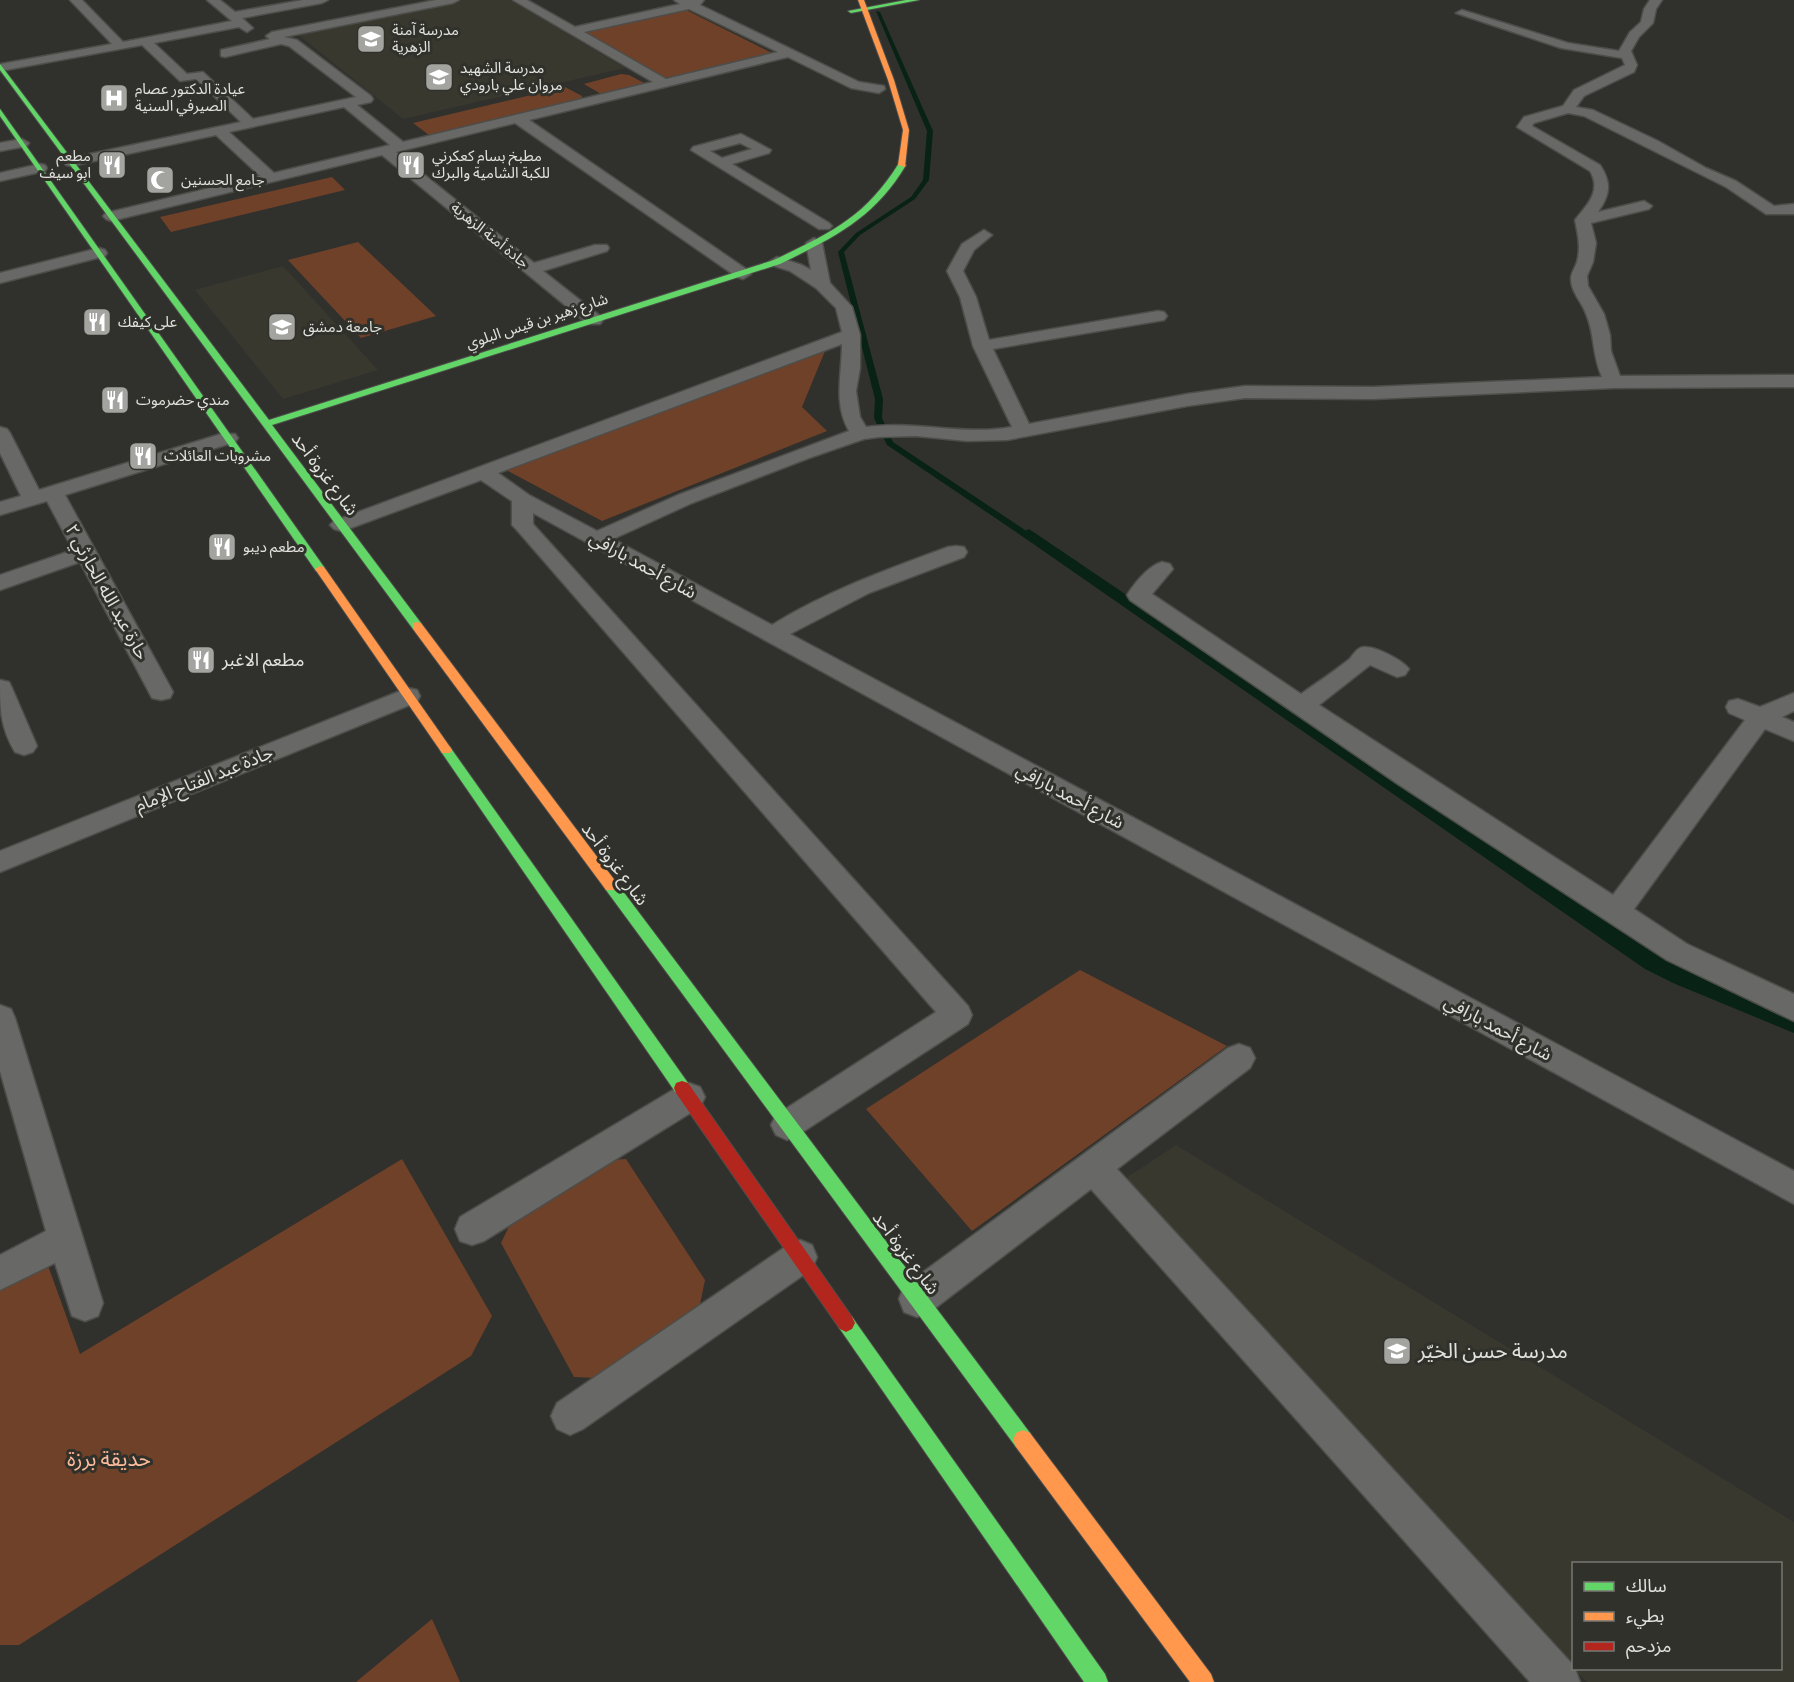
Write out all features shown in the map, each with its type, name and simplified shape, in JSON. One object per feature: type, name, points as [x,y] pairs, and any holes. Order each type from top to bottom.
[{"type":"main road","points":[[888,121],[856,5],[916,0]]},
{"type":"main road","name":"شارع زهير بن قيس البلوي","points":[[266,424],[743,274],[777,262],[837,232],[875,205],[896,177],[904,156],[906,130],[856,5]]},
{"type":"main road","name":"شارع غزوة أحد","points":[[1,67],[1203,1682]]},
{"type":"main road","points":[[0,111],[1097,1682]]},
{"type":"main road","points":[[814,243],[817,234],[824,226],[863,194]]},
{"type":"street","points":[[76,0],[120,45]]},
{"type":"street","points":[[71,162],[366,99],[293,43],[281,40],[263,41],[213,0]]},
{"type":"street","points":[[1,67],[145,41],[322,0]]},
{"type":"street","points":[[225,53],[263,41],[453,0]]},
{"type":"street","points":[[519,0],[663,82]]},
{"type":"street","points":[[1568,109],[1580,93],[1630,69],[1631,65],[1625,51],[1634,35],[1647,23],[1650,9],[1656,0]]},
{"type":"street","points":[[573,31],[690,2],[856,85],[875,78]]},
{"type":"street","points":[[1462,13],[1571,46],[1609,55],[1626,55]]},
{"type":"street","points":[[145,41],[184,78],[199,75],[250,123]]},
{"type":"street","points":[[111,216],[789,53]]},
{"type":"street","name":"جادة أمنة الزهرية","points":[[346,103],[393,148],[594,320]]},
{"type":"street","points":[[1583,220],[1595,206],[1603,191],[1602,177],[1595,168],[1524,127],[1529,120],[1568,109],[1593,116],[1731,184],[1771,211],[1794,209]]},
{"type":"street","points":[[516,117],[743,274]]},
{"type":"street","points":[[219,130],[271,178]]},
{"type":"street","points":[[0,147],[22,142]]},
{"type":"street","points":[[720,163],[824,226]]},
{"type":"street","points":[[0,177],[40,168]]},
{"type":"street","points":[[1583,220],[1644,206]]},
{"type":"street","points":[[1583,220],[1588,243],[1585,262],[1579,276],[1580,285],[1595,314],[1606,366],[1614,382]]},
{"type":"street","points":[[984,235],[968,247],[955,271],[968,297],[982,346],[1023,431]]},
{"type":"street","points":[[814,243],[822,284]]},
{"type":"street","points":[[532,269],[601,248]]},
{"type":"street","points":[[0,278],[99,253]]},
{"type":"street","points":[[777,262],[796,267],[822,284],[844,307],[851,335],[851,368],[847,391],[850,417],[870,432]]},
{"type":"street","points":[[982,346],[1158,316]]},
{"type":"street","points":[[341,525],[851,335]]},
{"type":"street","points":[[596,539],[685,499],[802,454],[870,432],[916,430],[967,435],[1007,434],[1187,400],[1245,392],[1374,393],[1614,382],[1794,381]]},
{"type":"street","name":"حارة عبد الله الحارثي ٢","points":[[0,433],[86,554],[161,692]]},
{"type":"street","points":[[0,509],[228,438]]},
{"type":"street","name":"شارع أحمد بارافي","points":[[483,472],[522,500],[1794,1188]]},
{"type":"street","points":[[522,500],[523,525],[957,1015],[787,1125]]},
{"type":"street","points":[[772,635],[799,617],[841,598],[956,552]]},
{"type":"street","points":[[0,583],[86,554]]},
{"type":"street","points":[[1162,569],[1138,595],[1407,777],[1677,952],[1794,1008]]},
{"type":"street","points":[[1301,706],[1358,665],[1366,654],[1397,669]]},
{"type":"street","points":[[0,688],[24,746]]},
{"type":"street","name":"جادة عبد الفتاح الإمام","points":[[0,862],[408,696]]},
{"type":"street","points":[[1616,912],[1749,712],[1794,701]]},
{"type":"street","points":[[1749,712],[1794,732]]},
{"type":"street","points":[[0,1018],[85,1303]]},
{"type":"street","points":[[917,1299],[1239,1058]]},
{"type":"street","points":[[472,1229],[689,1097]]},
{"type":"street","points":[[1093,1167],[1559,1682]]},
{"type":"street","points":[[0,1273],[66,1239]]},
{"type":"street","points":[[570,1416],[800,1257]]},
{"type":"shaded area","points":[[463,0],[510,0],[625,68],[403,119],[296,33]]},
{"type":"shaded area","name":"جامعة دمشق","points":[[283,266],[378,370],[283,399],[195,290]]},
{"type":"shaded area","points":[[1029,529],[1661,956],[1794,1016],[1794,1033],[1673,983],[1645,969],[1019,534]]},
{"type":"shaded area","name":"مدرسة حسن الخيّر","points":[[1176,1145],[1794,1522],[1794,1682],[1587,1682],[1575,1670],[1782,1670],[1782,1562],[1572,1562],[1572,1667],[1123,1180]]},
{"type":"green space","points":[[684,9],[772,53],[666,78],[583,31]]},
{"type":"green space","points":[[621,74],[629,75],[644,83],[639,87],[601,94],[584,84]]},
{"type":"green space","points":[[565,87],[582,98],[429,135],[413,123]]},
{"type":"green space","points":[[332,177],[345,190],[171,232],[160,217]]},
{"type":"green space","points":[[358,242],[436,316],[361,338],[288,260]]},
{"type":"green space","points":[[825,351],[802,407],[827,431],[602,521],[504,469]]},
{"type":"green space","points":[[1080,970],[1227,1046],[972,1231],[866,1109]]},
{"type":"green space","name":"حديقة برزة","points":[[402,1159],[492,1316],[471,1356],[19,1645],[0,1645],[0,1290],[47,1263],[80,1354]]},
{"type":"green space","points":[[626,1159],[705,1280],[699,1309],[597,1378],[574,1377],[501,1243],[514,1216],[611,1160]]},
{"type":"green space","points":[[432,1619],[460,1682],[356,1682]]},
{"type":"waterway","points":[[878,12],[930,131],[926,180],[913,198],[858,234],[841,252],[879,399],[878,418],[890,443],[1034,540]]},
{"type":"traffic: fast","points":[[851,11],[916,0]]},
{"type":"traffic: fast","points":[[0,66],[417,626]]},
{"type":"traffic: fast","points":[[0,111],[320,569]]},
{"type":"traffic: fast","points":[[266,424],[777,262],[814,244],[864,212],[879,199],[902,165]]},
{"type":"traffic: fast","points":[[446,750],[682,1088]]},
{"type":"traffic: fast","points":[[611,886],[1023,1440]]},
{"type":"traffic: fast","points":[[846,1323],[1097,1682]]},
{"type":"traffic: slow","points":[[861,0],[891,80],[906,130],[902,165]]},
{"type":"traffic: slow","points":[[320,569],[446,750]]},
{"type":"traffic: slow","points":[[417,626],[611,886]]},
{"type":"traffic: slow","points":[[1023,1440],[1203,1682]]},
{"type":"traffic: jam","points":[[682,1088],[846,1323]]},
{"type":"place","name":"مدرسة آمنة الزهرية","points":[[371,39]]},
{"type":"place","name":"مدرسة الشهيد مروان علي بارودي","points":[[439,77]]},
{"type":"place","name":"عيادة الدكتور عصام الصيرفي السنية","points":[[114,98]]},
{"type":"place","name":"مطعم ابو سيف","points":[[112,165]]},
{"type":"place","name":"مطبخ بسام كعكرني للكبة الشامية والبرك","points":[[411,165]]},
{"type":"place","name":"جامع الحسنين","points":[[160,180]]},
{"type":"place","name":"على كيفك","points":[[97,322]]},
{"type":"place","name":"جامعة دمشق","points":[[282,327]]},
{"type":"place","name":"مندي حضرموت","points":[[115,400]]},
{"type":"place","name":"مشروبات العائلات","points":[[143,456]]},
{"type":"place","name":"مطعم ديبو","points":[[222,547]]},
{"type":"place","name":"مطعم الاغبر","points":[[201,660]]},
{"type":"place","name":"مدرسة حسن الخيّر","points":[[1397,1351]]}]
